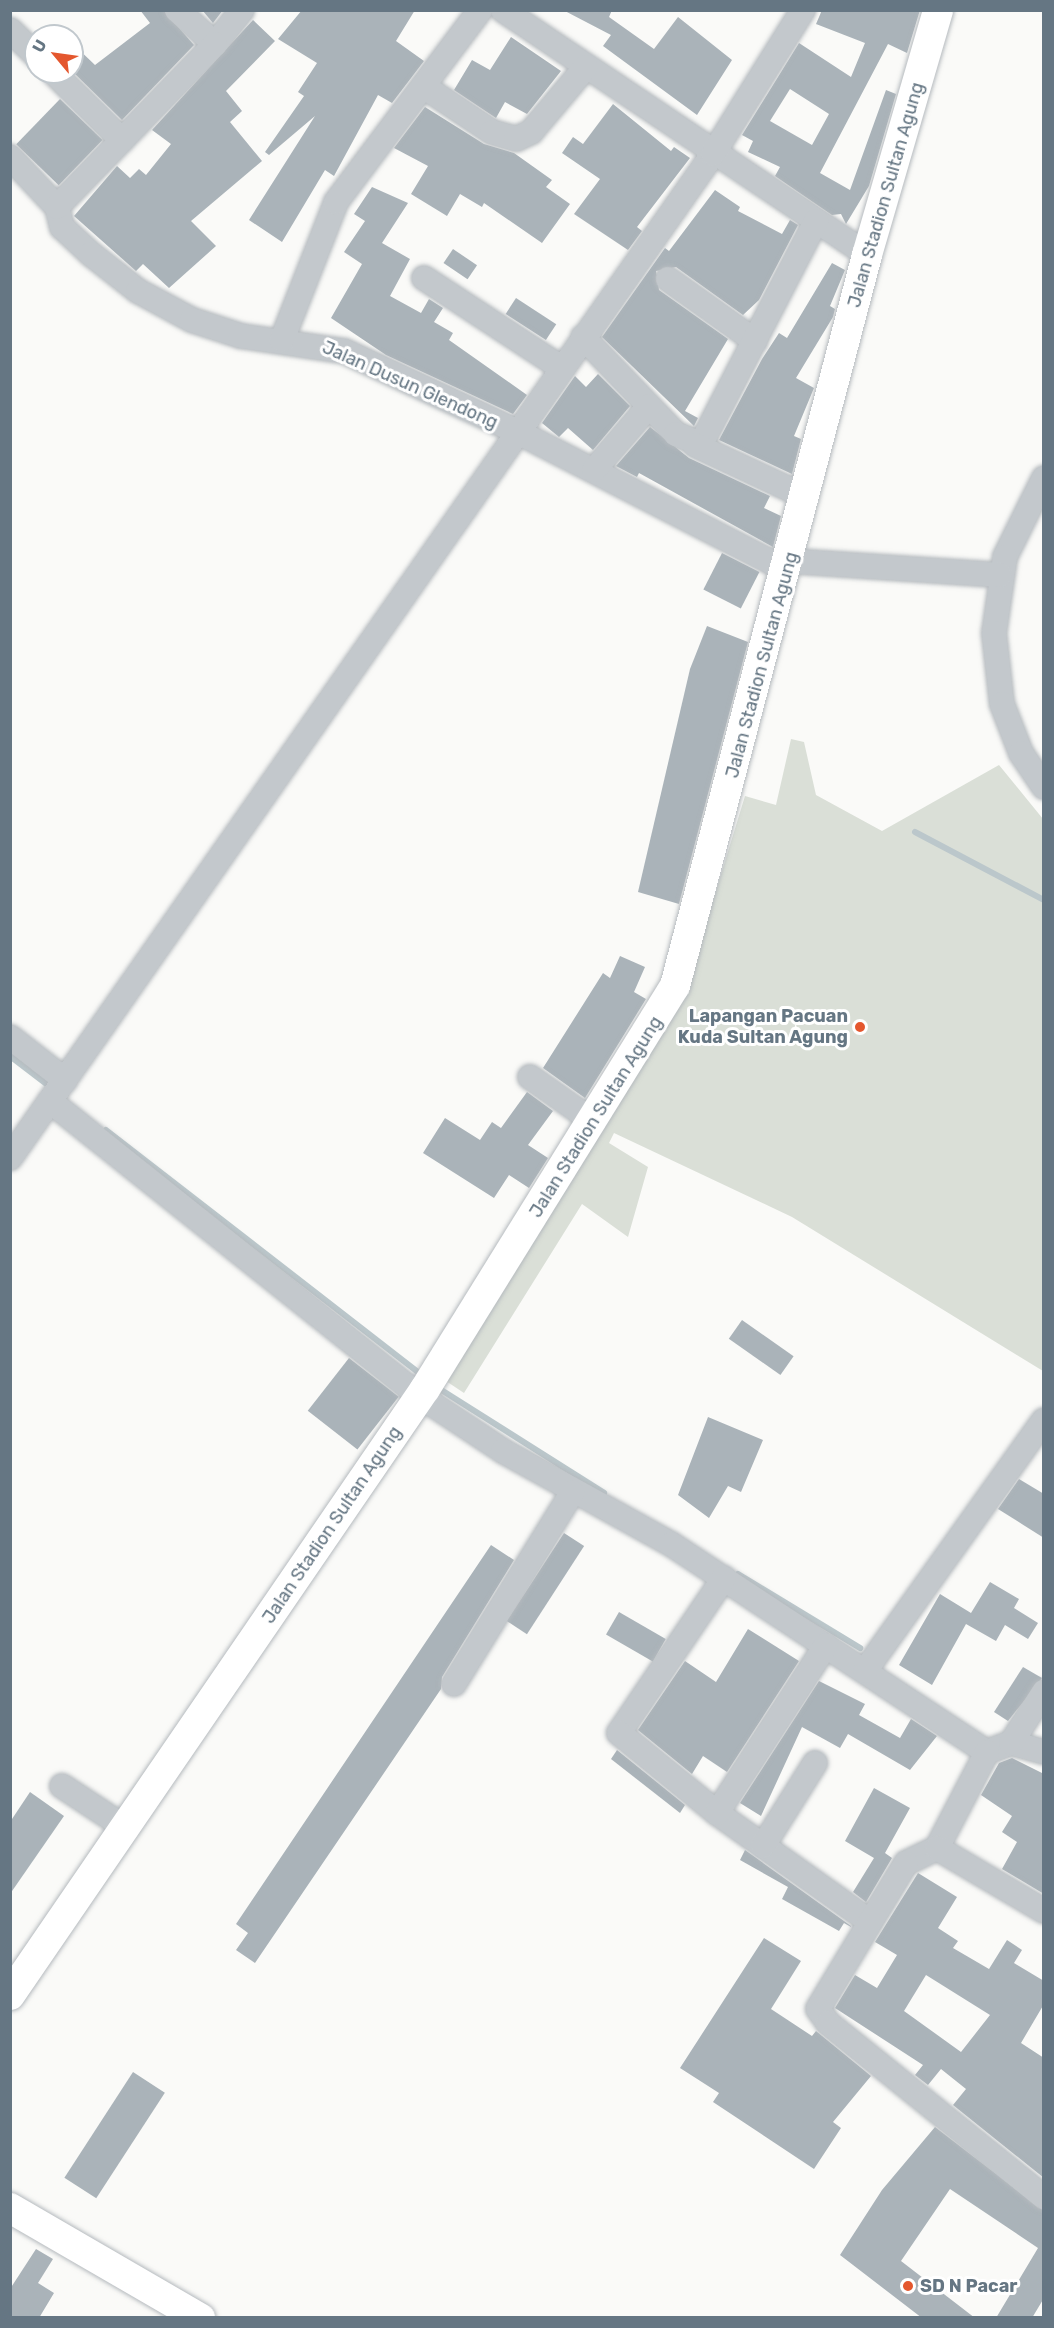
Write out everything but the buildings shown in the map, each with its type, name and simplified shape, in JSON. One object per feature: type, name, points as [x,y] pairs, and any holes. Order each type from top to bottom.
[{"type":"main road","name":"Jalan Stadion Sultan Agung","points":[[10,1995],[427,1386],[594,1122],[683,968],[867,255],[938,10]]},
{"type":"main road","points":[[10,2208],[200,2318]]},
{"type":"street","points":[[177,10],[214,44]]},
{"type":"street","points":[[57,207],[214,44],[242,10]]},
{"type":"street","points":[[282,340],[336,202],[480,10]]},
{"type":"street","points":[[503,10],[713,154],[867,255]]},
{"type":"street","points":[[10,1158],[520,433],[560,367],[713,154],[803,10]]},
{"type":"street","points":[[10,30],[24,43]]},
{"type":"street","points":[[423,86],[492,132],[516,139],[531,132],[586,67]]},
{"type":"street","points":[[65,84],[122,140]]},
{"type":"street","name":"Jalan Dusun Glendong","points":[[10,157],[57,207],[62,227],[138,291],[192,320],[241,336],[282,340],[344,351],[520,433],[788,566]]},
{"type":"street","points":[[695,445],[713,425],[816,220]]},
{"type":"street","points":[[424,278],[560,367]]},
{"type":"street","points":[[668,279],[755,341]]},
{"type":"street","points":[[583,337],[649,406],[695,445],[806,497]]},
{"type":"street","points":[[594,470],[649,406]]},
{"type":"street","points":[[1044,478],[1024,509],[1000,575],[997,679],[1021,753],[1044,787]]},
{"type":"street","points":[[788,566],[1000,575]]},
{"type":"street","points":[[10,1037],[57,1090],[427,1386],[572,1492],[724,1578],[987,1752]]},
{"type":"street","points":[[530,1077],[594,1122]]},
{"type":"street","points":[[865,1671],[1044,1420]]},
{"type":"street","points":[[454,1684],[572,1492]]},
{"type":"street","points":[[724,1578],[620,1733],[717,1813],[868,1921]]},
{"type":"street","points":[[717,1813],[826,1645]]},
{"type":"street","points":[[1011,1743],[1044,1692]]},
{"type":"street","points":[[1044,1752],[1011,1743],[987,1752],[937,1848],[906,1863],[868,1921],[818,2009],[828,2024],[1044,2197]]},
{"type":"street","points":[[763,1846],[815,1763]]},
{"type":"street","points":[[63,1786],[126,1828]]},
{"type":"street","points":[[937,1848],[1044,1911]]},
{"type":"shaded area","name":"Lapangan Pacuan Kuda Sultan Agung","points":[[791,739],[804,742],[816,795],[882,831],[999,765],[1043,819],[1043,1371],[792,1217],[614,1133],[609,1143],[648,1167],[628,1237],[582,1204],[464,1393],[446,1381],[684,995],[745,796],[776,805]]},
{"type":"waterway","points":[[915,832],[1044,900]]},
{"type":"waterway","points":[[10,1056],[53,1089]]},
{"type":"waterway","points":[[106,1130],[423,1376]]},
{"type":"waterway","points":[[435,1386],[604,1493]]},
{"type":"waterway","points":[[738,1574],[860,1648]]},
{"type":"place","name":"Lapangan Pacuan Kuda Sultan Agung","points":[[860,1027]]},
{"type":"place","name":"SD N Pacar","points":[[908,2286]]}]
